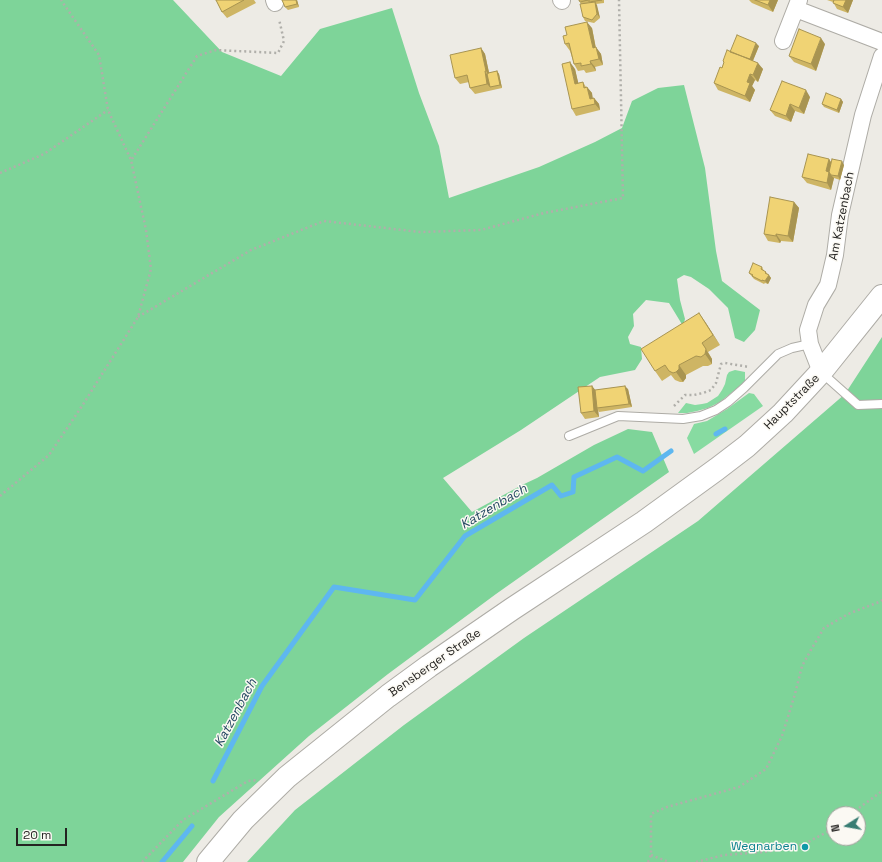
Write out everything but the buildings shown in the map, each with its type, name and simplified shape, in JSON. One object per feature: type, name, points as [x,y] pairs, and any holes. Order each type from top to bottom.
[{"type":"main road","name":"Hauptstraße","points":[[685,493],[747,446],[783,413],[821,372],[882,296]]},
{"type":"main road","name":"Bensberger Straße","points":[[208,862],[243,820],[287,777],[388,696],[512,609],[644,522],[685,493]]},
{"type":"street","points":[[783,41],[798,4],[882,42]]},
{"type":"street","name":"Am Katzenbach","points":[[821,372],[810,344],[808,330],[816,305],[828,285],[835,255],[840,215],[863,115],[882,56]]},
{"type":"lane","points":[[569,436],[618,416],[683,419],[701,416],[716,410],[728,402],[778,354],[792,348],[810,344]]},
{"type":"lane","points":[[821,372],[858,405],[882,404]]},
{"type":"path","points":[[0,496],[49,455],[82,406],[138,317],[151,269],[146,230],[131,160],[108,110],[99,54],[62,0]]},
{"type":"path","points":[[138,317],[251,250],[324,221],[420,232],[481,230],[544,213],[623,198],[619,0]]},
{"type":"path","points":[[131,160],[197,56],[216,50],[278,53],[284,42],[275,1]]},
{"type":"path","points":[[0,173],[44,154],[108,110]]},
{"type":"path","points":[[663,418],[685,395],[694,395],[711,390],[716,383],[721,364],[725,363],[764,369]]},
{"type":"path","points":[[648,862],[651,855],[651,814],[667,807],[739,787],[766,768],[782,736],[802,666],[824,628],[848,614],[882,600]]},
{"type":"path","points":[[142,862],[183,820],[248,781],[287,777]]},
{"type":"path","points":[[862,806],[882,791]]},
{"type":"path","points":[[696,862],[724,855],[792,848],[826,833]]},
{"type":"path","points":[[651,855],[669,862]]},
{"type":"green space","points":[[0,0],[173,0],[222,52],[281,76],[320,29],[392,8],[419,93],[439,146],[449,198],[539,167],[595,142],[622,128],[632,101],[658,88],[684,85],[705,168],[716,251],[722,281],[760,310],[755,330],[744,342],[735,338],[728,308],[709,289],[691,277],[684,275],[677,279],[685,319],[683,326],[669,303],[646,300],[633,314],[634,326],[628,337],[630,344],[641,347],[642,359],[635,370],[600,377],[521,430],[443,478],[472,512],[537,478],[594,445],[628,429],[652,432],[669,472],[496,594],[388,674],[309,736],[219,817],[183,862],[0,862]]},
{"type":"green space","points":[[882,337],[882,862],[247,862],[295,810],[404,725],[524,638],[698,521],[845,394]]},
{"type":"green space","points":[[735,370],[745,372],[745,382],[720,402],[708,408],[697,411],[678,413],[686,403],[695,405],[707,403],[718,396],[725,384],[727,375],[729,372]]},
{"type":"green space","points":[[749,393],[754,394],[763,406],[694,454],[687,438],[694,424],[707,421]]},
{"type":"waterway","name":"Katzenbach","points":[[716,434],[725,429]]},
{"type":"waterway","name":"Katzenbach","points":[[213,781],[262,686],[334,587],[415,600],[465,536],[552,485],[561,496],[573,492],[574,477],[617,457],[643,471],[671,451]]},
{"type":"waterway","name":"Katzenbach","points":[[162,862],[192,826]]},
{"type":"place","name":"Wegnarben","points":[[805,847]]}]
